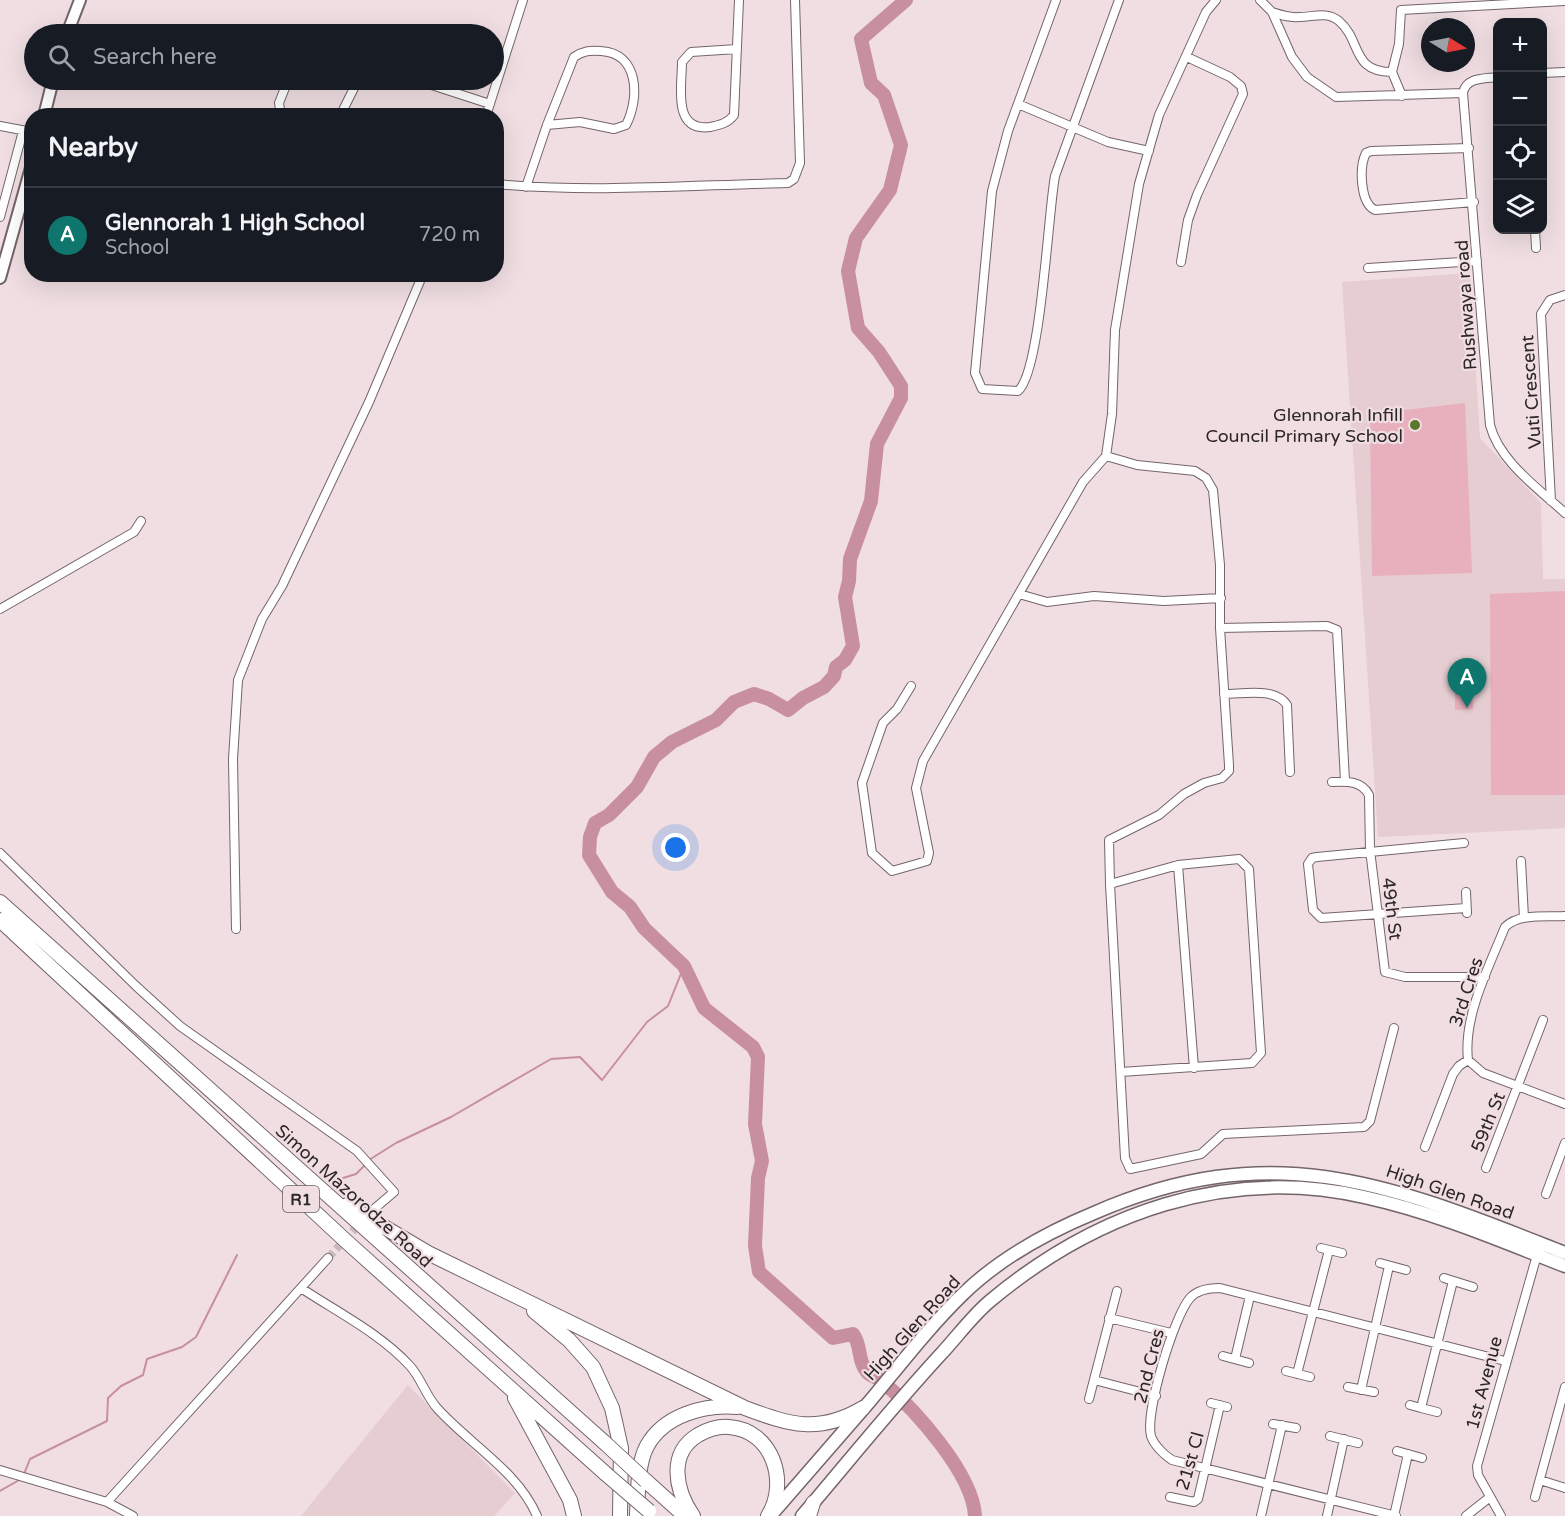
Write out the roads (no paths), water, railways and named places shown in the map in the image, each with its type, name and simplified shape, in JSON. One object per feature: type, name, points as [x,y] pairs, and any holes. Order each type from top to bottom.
[{"type":"highway","name":"Simon Mazorodze Road","points":[[0,902],[685,1516]]},
{"type":"highway","name":"Simon Mazorodze Road","points":[[0,920],[647,1514]]},
{"type":"highway","points":[[312,1183],[407,1242],[745,1408],[783,1423],[805,1425],[844,1419],[864,1408]]},
{"type":"highway","points":[[517,1296],[569,1340],[593,1367],[612,1408],[619,1434],[620,1516]]},
{"type":"highway","points":[[511,1390],[570,1500],[574,1516]]},
{"type":"highway","points":[[647,1514],[646,1446],[675,1417],[721,1406],[745,1408]]},
{"type":"highway","points":[[693,1516],[680,1490],[678,1457],[687,1441],[707,1430],[730,1427],[752,1435],[768,1449],[775,1462],[778,1478],[773,1508],[769,1516]]},
{"type":"main road","name":"High Glen Road","points":[[769,1516],[963,1293],[1033,1241],[1119,1202],[1206,1178],[1262,1172],[1357,1180],[1436,1202],[1565,1253]]},
{"type":"main road","name":"High Glen Road","points":[[802,1516],[811,1510],[917,1380],[988,1302],[1048,1256],[1081,1237],[1182,1198],[1209,1192],[1266,1188],[1362,1196],[1418,1211],[1565,1266]]},
{"type":"street","points":[[71,24],[80,0]]},
{"type":"street","points":[[504,60],[523,0]]},
{"type":"street","points":[[737,49],[691,52],[685,56],[681,105],[682,114],[690,124],[715,126],[730,121],[734,115],[737,49],[739,0]]},
{"type":"street","points":[[504,185],[526,187],[788,183],[794,179],[800,164],[795,0]]},
{"type":"street","points":[[1056,0],[1018,104],[992,191],[985,245],[975,373],[982,389],[1018,391],[1026,380],[1038,325],[1051,225],[1053,186],[1119,0]]},
{"type":"street","points":[[911,686],[897,709],[883,723],[862,783],[872,853],[892,871],[927,861],[929,853],[916,788],[923,761],[1083,482],[1106,456],[1112,414],[1115,330],[1139,184],[1159,115],[1206,12],[1216,0]]},
{"type":"street","points":[[1260,0],[1272,12],[1292,57],[1307,77],[1327,93],[1343,99],[1463,93],[1469,81],[1493,78]]},
{"type":"street","points":[[1402,96],[1392,72],[1399,44],[1401,10],[1565,0]]},
{"type":"street","points":[[1272,12],[1298,17],[1328,15],[1343,25],[1361,59],[1371,69],[1392,72]]},
{"type":"street","points":[[526,187],[547,125],[574,57],[583,52],[611,51],[622,57],[630,66],[633,92],[630,118],[626,125],[614,129],[580,122],[547,125]]},
{"type":"street","points":[[1181,262],[1188,220],[1197,195],[1243,94],[1241,86],[1230,77],[1187,57]]},
{"type":"street","points":[[1547,73],[1565,72]]},
{"type":"street","points":[[46,108],[50,90]]},
{"type":"street","points":[[280,108],[279,103],[284,90]]},
{"type":"street","points":[[344,108],[353,90]]},
{"type":"street","points":[[447,90],[490,104]]},
{"type":"street","points":[[489,108],[494,90]]},
{"type":"street","name":"Rushwaya road","points":[[1463,93],[1492,434],[1527,479],[1565,513]]},
{"type":"street","points":[[1018,104],[1108,142],[1149,151]]},
{"type":"street","points":[[0,126],[24,131]]},
{"type":"street","points":[[0,217],[24,141]]},
{"type":"street","points":[[1469,148],[1366,153],[1363,160],[1364,184],[1366,201],[1376,210],[1474,202]]},
{"type":"street","points":[[0,278],[24,192]]},
{"type":"street","points":[[1535,234],[1536,248]]},
{"type":"street","points":[[1368,268],[1477,261]]},
{"type":"street","points":[[236,928],[233,759],[238,680],[262,619],[282,586],[364,412],[420,282]]},
{"type":"street","name":"Vuti Crescent","points":[[1551,501],[1541,314],[1550,300],[1565,295]]},
{"type":"street","points":[[1106,456],[1137,465],[1195,471],[1206,478],[1213,490],[1229,765],[1226,775],[1184,794],[1159,815],[1109,840],[1125,1158],[1130,1169],[1201,1154],[1223,1134],[1364,1127],[1370,1121],[1394,1028]]},
{"type":"street","points":[[0,609],[134,531],[141,520]]},
{"type":"street","points":[[1019,594],[1047,602],[1094,596],[1164,601],[1221,598]]},
{"type":"street","points":[[1220,628],[1327,626],[1336,630],[1345,781],[1332,782]]},
{"type":"street","points":[[1224,694],[1274,694],[1282,698],[1287,705],[1290,772]]},
{"type":"street","name":"49th St","points":[[1345,781],[1365,788],[1369,795],[1370,850],[1385,972],[1405,977],[1485,977]]},
{"type":"street","points":[[1464,843],[1370,850],[1312,858],[1308,864],[1313,910],[1321,918],[1466,911],[1466,892]]},
{"type":"street","points":[[0,853],[180,1026],[357,1151],[394,1192],[374,1209]]},
{"type":"street","points":[[1110,884],[1178,865],[1239,859],[1249,869],[1261,1053],[1252,1063],[1121,1072]]},
{"type":"street","points":[[1521,861],[1524,918],[1565,916]]},
{"type":"street","points":[[1178,865],[1194,1068]]},
{"type":"street","name":"3rd Cres","points":[[1468,1060],[1467,1034],[1485,977],[1505,927],[1510,921],[1524,918]]},
{"type":"street","name":"59th St","points":[[1486,1168],[1543,1020]]},
{"type":"street","points":[[1425,1147],[1453,1074],[1468,1060],[1483,1073],[1565,1104]]},
{"type":"street","points":[[1546,1194],[1565,1143]]},
{"type":"street","points":[[1297,1374],[1325,1249],[1342,1253]]},
{"type":"street","name":"1st Avenue","points":[[1501,1516],[1477,1466],[1537,1255]]},
{"type":"street","points":[[107,1502],[328,1258]]},
{"type":"street","points":[[1380,1263],[1406,1270]]},
{"type":"street","points":[[1361,1390],[1389,1266]]},
{"type":"street","points":[[1444,1278],[1473,1287]]},
{"type":"street","points":[[1421,1408],[1453,1281]]},
{"type":"street","points":[[301,1288],[396,1352],[412,1368],[437,1408],[492,1458],[532,1505],[537,1516]]},
{"type":"street","name":"2nd Cres","points":[[1394,1516],[1205,1469],[1172,1460],[1164,1455],[1153,1440],[1150,1430],[1171,1333],[1192,1295],[1208,1288],[1220,1288],[1505,1361]]},
{"type":"street","points":[[1089,1399],[1117,1292]]},
{"type":"street","points":[[1235,1359],[1250,1296]]},
{"type":"street","points":[[1109,1318],[1171,1333]]},
{"type":"street","points":[[1223,1356],[1249,1363]]},
{"type":"street","points":[[1286,1371],[1310,1377]]},
{"type":"street","points":[[1094,1380],[1156,1396]]},
{"type":"street","points":[[1348,1387],[1374,1392]]},
{"type":"street","points":[[1535,1497],[1565,1387]]},
{"type":"street","name":"21st Cl","points":[[1170,1497],[1196,1501],[1224,1406],[1211,1403]]},
{"type":"street","points":[[1410,1405],[1437,1412]]},
{"type":"street","points":[[1556,1420],[1565,1422]]},
{"type":"street","points":[[1261,1516],[1277,1424],[1296,1428]]},
{"type":"street","points":[[1330,1436],[1358,1443]]},
{"type":"street","points":[[1327,1516],[1344,1439]]},
{"type":"street","points":[[1397,1452],[1422,1458]]},
{"type":"street","points":[[1394,1516],[1408,1454]]},
{"type":"street","points":[[0,1470],[107,1502],[133,1516]]},
{"type":"street","points":[[1540,1480],[1565,1488]]},
{"type":"street","points":[[1466,1516],[1490,1497]]},
{"type":"waterway","points":[[906,0],[861,39],[871,83],[884,95],[901,145],[890,190],[856,238],[848,271],[858,328],[879,352],[901,386],[901,398],[877,444],[871,501],[850,559],[849,581],[845,597],[853,646],[845,660],[836,667],[834,676],[824,687],[803,698],[788,710],[769,699],[754,694],[734,702],[716,720],[672,742],[654,757],[637,787],[609,815],[595,823],[590,837],[589,855],[612,892],[630,907],[644,928],[684,966],[704,1008],[753,1047],[758,1057],[755,1124],[762,1161],[758,1178],[755,1246],[759,1272],[833,1338],[853,1334],[867,1372],[882,1381],[910,1408],[953,1462],[972,1499],[975,1516]]},
{"type":"waterway","points":[[369,1160],[396,1143],[451,1117],[551,1059],[580,1057],[602,1080],[647,1022],[668,1006],[684,966]]},
{"type":"waterway","points":[[343,1178],[356,1174],[366,1164]]},
{"type":"waterway","points":[[24,1474],[30,1459],[107,1421],[108,1398],[121,1386],[143,1375],[147,1359],[182,1347],[196,1337],[237,1255]]},
{"type":"waterway","points":[[0,1491],[21,1479]]},
{"type":"tunnel","points":[[328,1258],[361,1222]]},
{"type":"place","name":"Glennorah Infill Council Primary School","points":[[1415,425]]},
{"type":"place","name":"Glennorah 1 High School","points":[[1467,708]]}]
